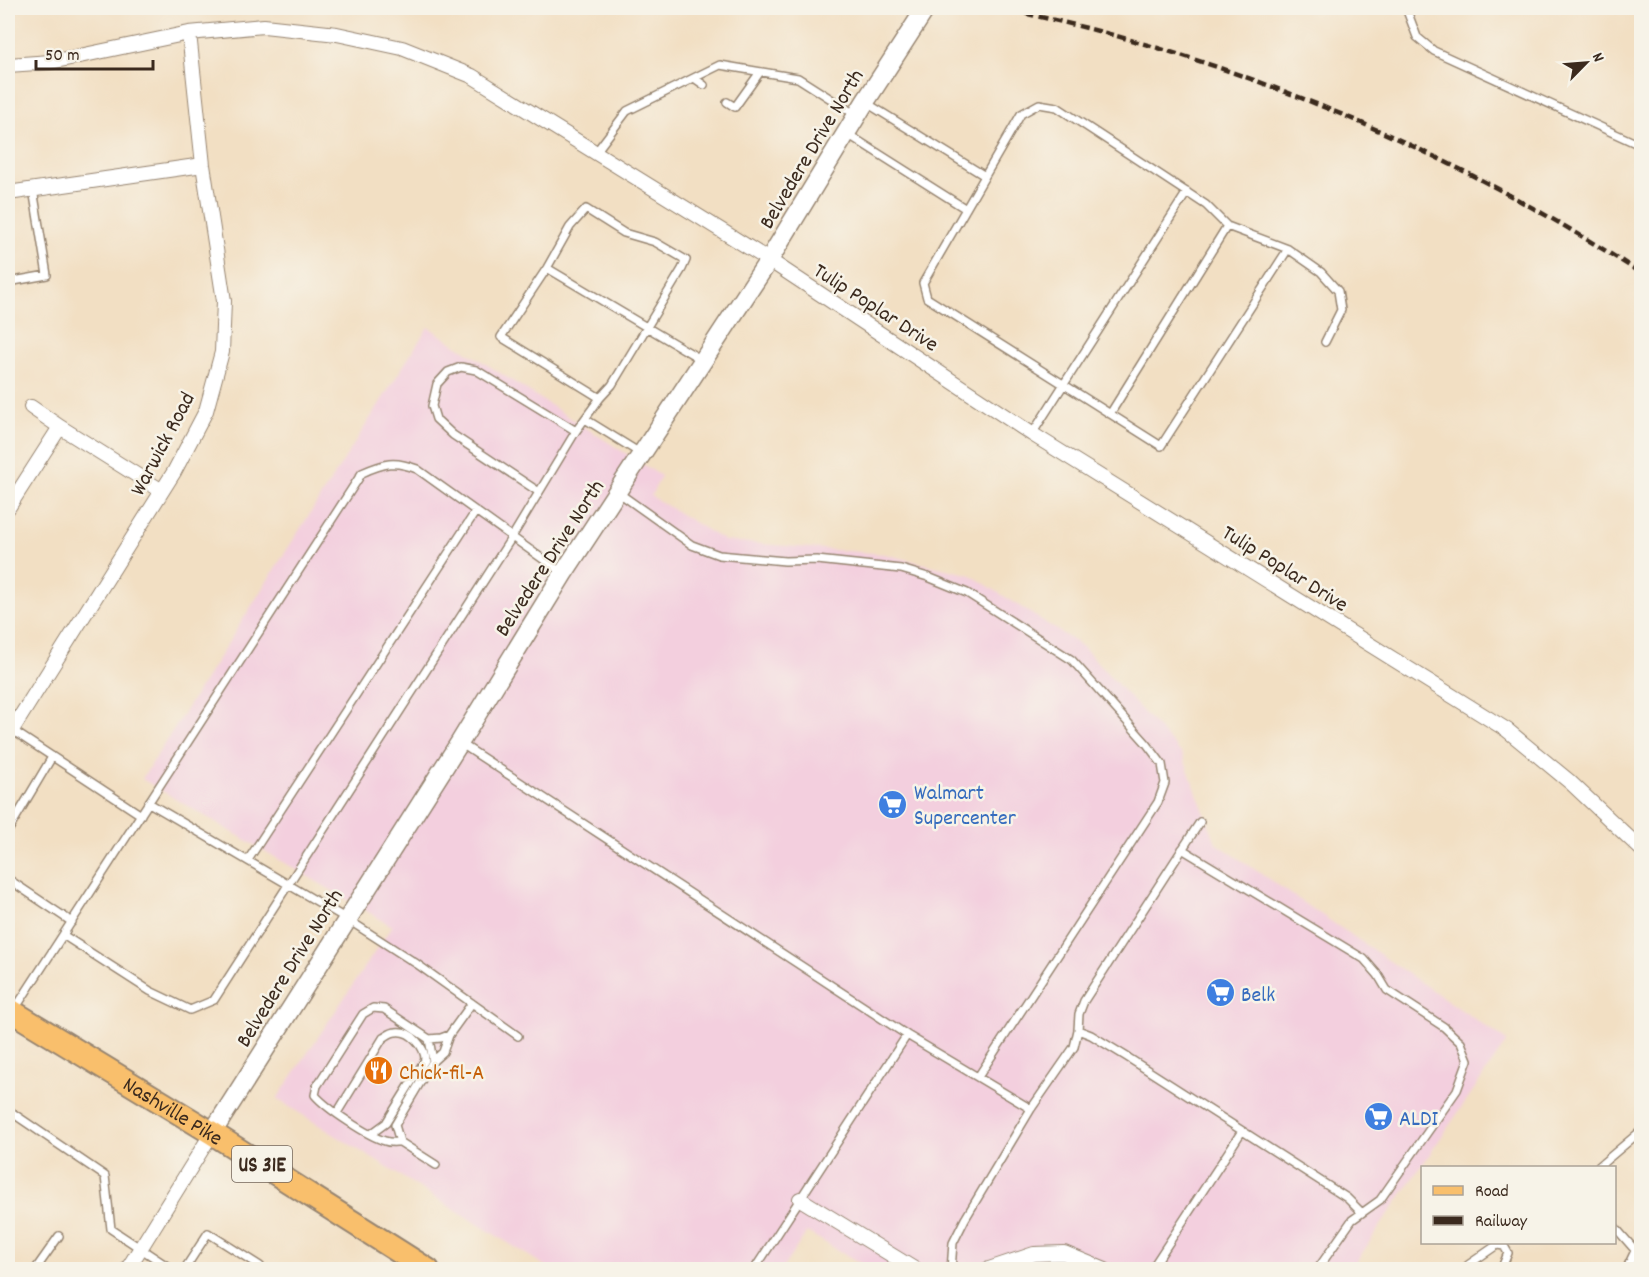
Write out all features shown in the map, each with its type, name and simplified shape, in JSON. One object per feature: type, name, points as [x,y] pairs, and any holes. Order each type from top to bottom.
[{"type":"main road","name":"Nashville Pike","points":[[9,1014],[212,1133],[424,1268]]},
{"type":"street","name":"Belvedere Drive North","points":[[212,1133],[460,742],[563,574],[769,261],[846,133],[926,8]]},
{"type":"street","name":"Tulip Poplar Drive","points":[[8,65],[51,62],[189,33],[264,26],[337,34],[402,48],[472,76],[769,261],[1032,434],[1507,730],[1570,782],[1641,850]]},
{"type":"street","name":"Warwick Road","points":[[9,731],[162,491],[194,436],[206,411],[222,352],[224,301],[203,165],[189,33]]},
{"type":"street","points":[[8,193],[203,165]]},
{"type":"street","points":[[32,407],[162,491]]},
{"type":"street","points":[[8,508],[60,427]]},
{"type":"street","points":[[127,1269],[212,1133]]},
{"type":"street","points":[[800,1199],[916,1269]]},
{"type":"street","points":[[986,1269],[1034,1254],[1064,1253],[1105,1269]]},
{"type":"lane","points":[[1406,8],[1417,37],[1434,51],[1641,146]]},
{"type":"lane","points":[[596,152],[627,111],[720,65],[798,78],[985,176]]},
{"type":"lane","points":[[727,102],[735,107],[760,72]]},
{"type":"lane","points":[[694,78],[704,85]]},
{"type":"lane","points":[[1288,249],[1161,446],[927,298],[923,283],[1021,114],[1039,104],[1057,106],[1206,205],[1227,226],[1288,249],[1320,272],[1338,291],[1341,310],[1325,342]]},
{"type":"lane","points":[[846,133],[966,209]]},
{"type":"lane","points":[[8,282],[47,275],[33,189]]},
{"type":"lane","points":[[1032,434],[1187,192]]},
{"type":"lane","points":[[63,935],[150,991],[190,1010],[214,1000],[512,537],[576,431],[612,385],[682,269],[686,260],[655,242],[624,233],[586,209],[570,227],[547,268],[501,337],[600,398]]},
{"type":"lane","points":[[1110,414],[1227,226]]},
{"type":"lane","points":[[547,268],[704,361]]},
{"type":"lane","points":[[539,492],[453,435],[436,420],[432,406],[437,384],[448,372],[461,367],[476,370],[576,431]]},
{"type":"lane","points":[[585,419],[642,455]]},
{"type":"lane","points":[[9,1014],[72,922],[362,473],[379,465],[401,463],[417,469],[563,574]]},
{"type":"lane","points":[[617,492],[692,545],[719,555],[785,561],[827,561],[901,569],[967,593],[1072,660],[1162,764],[1165,783],[1158,802],[978,1077]]},
{"type":"lane","points":[[248,861],[476,512]]},
{"type":"lane","points":[[9,731],[141,816]]},
{"type":"lane","points":[[460,742],[907,1035],[1031,1109]]},
{"type":"lane","points":[[8,831],[52,757]]},
{"type":"lane","points":[[149,803],[347,919],[518,1036]]},
{"type":"lane","points":[[951,1269],[953,1243],[965,1219],[1031,1109],[1074,1047],[1078,1030],[1078,1014],[1084,1001],[1200,822]]},
{"type":"lane","points":[[1182,849],[1364,960],[1378,975],[1387,990],[1444,1027],[1461,1043],[1468,1060],[1457,1090],[1380,1200],[1352,1220],[1317,1269]]},
{"type":"lane","points":[[8,879],[72,922]]},
{"type":"lane","points":[[400,1142],[395,1125],[433,1061],[443,1052],[449,1035],[472,1003]]},
{"type":"lane","points":[[436,1165],[400,1142],[387,1142],[371,1134],[323,1104],[315,1095],[317,1086],[363,1014],[373,1008],[384,1009],[429,1039],[449,1035]]},
{"type":"lane","points":[[1078,1030],[1091,1035],[1347,1198],[1361,1212]]},
{"type":"lane","points":[[337,1113],[383,1038],[395,1031],[419,1042],[425,1053],[425,1060],[386,1123],[371,1134]]},
{"type":"lane","points":[[754,1269],[907,1035]]},
{"type":"lane","points":[[429,1039],[433,1061]]},
{"type":"lane","points":[[8,1122],[10,1112],[105,1176],[111,1229],[173,1269]]},
{"type":"lane","points":[[1598,1166],[1641,1130]]},
{"type":"lane","points":[[1151,1269],[1242,1131]]},
{"type":"lane","points":[[1616,1228],[1641,1258]]},
{"type":"lane","points":[[184,1269],[208,1233],[259,1268]]},
{"type":"lane","points":[[35,1269],[59,1236]]},
{"type":"lane","points":[[1466,1269],[1468,1265],[1497,1245],[1506,1244],[1509,1253],[1501,1269]]},
{"type":"lane","points":[[1626,1269],[1635,1251]]},
{"type":"shaded area","points":[[428,327],[661,476],[651,496],[725,541],[884,554],[971,575],[1083,647],[1182,754],[1216,843],[1507,1041],[1351,1269],[870,1269],[807,1232],[782,1269],[550,1269],[277,1099],[392,926],[142,779]]},
{"type":"railway","points":[[999,8],[1083,27],[1167,51],[1250,79],[1332,111],[1413,146],[1492,186],[1568,228],[1642,274]]},
{"type":"place","name":"Walmart Supercenter","points":[[893,804]]},
{"type":"place","name":"Belk","points":[[1220,993]]},
{"type":"place","name":"Chick-fil-A","points":[[378,1071]]},
{"type":"place","name":"ALDI","points":[[1378,1117]]}]
